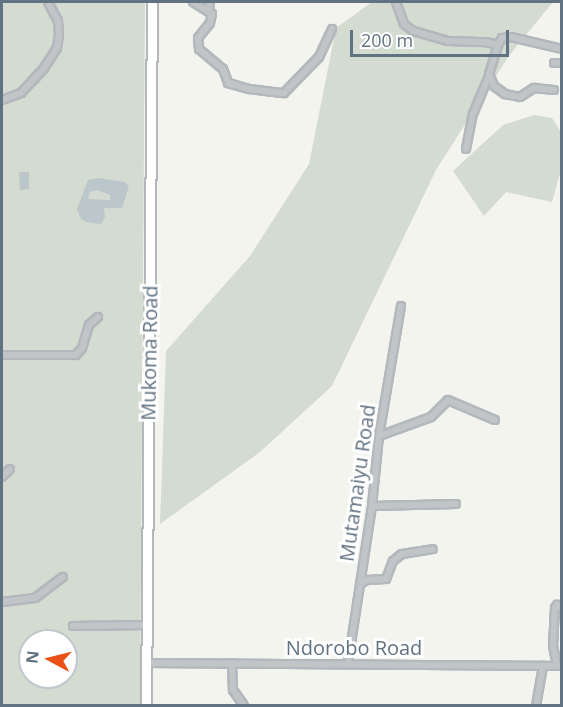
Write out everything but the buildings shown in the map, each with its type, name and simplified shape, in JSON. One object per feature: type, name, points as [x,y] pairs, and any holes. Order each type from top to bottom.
[{"type":"street","points":[[2,100],[21,93],[44,68],[57,48],[58,21],[48,2]]},
{"type":"street","name":"Mukoma Road","points":[[146,705],[152,2]]},
{"type":"street","points":[[193,2],[199,8],[209,11]]},
{"type":"street","points":[[210,2],[209,11],[212,19],[198,38],[200,50],[223,69],[228,83],[249,89],[284,93],[319,57],[332,29]]},
{"type":"street","points":[[396,2],[404,24],[413,31],[448,41],[486,42],[498,45]]},
{"type":"street","points":[[466,149],[473,114],[502,38],[511,37],[561,49]]},
{"type":"street","points":[[489,74],[494,86],[513,96],[524,96],[534,88],[554,90]]},
{"type":"street","name":"Mutamaiyu Road","points":[[348,663],[372,506],[379,436],[401,306]]},
{"type":"street","points":[[2,355],[76,355],[82,348],[89,325],[98,317]]},
{"type":"street","points":[[379,436],[431,417],[448,400],[495,420]]},
{"type":"street","points":[[2,477],[10,469]]},
{"type":"street","points":[[372,506],[456,504]]},
{"type":"street","points":[[360,584],[386,579],[393,561],[402,554],[433,549]]},
{"type":"street","points":[[2,602],[19,602],[35,598],[63,577]]},
{"type":"street","points":[[559,666],[553,646],[555,608],[558,605],[561,607]]},
{"type":"street","points":[[73,626],[146,625]]},
{"type":"street","name":"Ndorobo Road","points":[[146,663],[559,666]]},
{"type":"street","points":[[232,663],[233,690],[244,705]]},
{"type":"street","points":[[536,705],[543,666]]},
{"type":"shaded area","points":[[2,2],[145,2],[140,705],[2,705]]},
{"type":"shaded area","points":[[372,2],[553,2],[508,57],[436,170],[332,386],[260,452],[160,524],[166,351],[250,256],[309,164],[336,28]]},
{"type":"shaded area","points":[[534,115],[552,118],[561,132],[561,170],[552,202],[506,192],[484,216],[453,171],[503,125]]},
{"type":"shaded area","points":[[19,172],[29,172],[29,189],[20,190]]},
{"type":"shaded area","points":[[98,178],[125,182],[129,186],[122,208],[104,208],[105,217],[101,224],[81,219],[77,209],[88,180]],"holes":[[[97,190],[110,195],[110,200],[88,199],[90,192]]]}]
